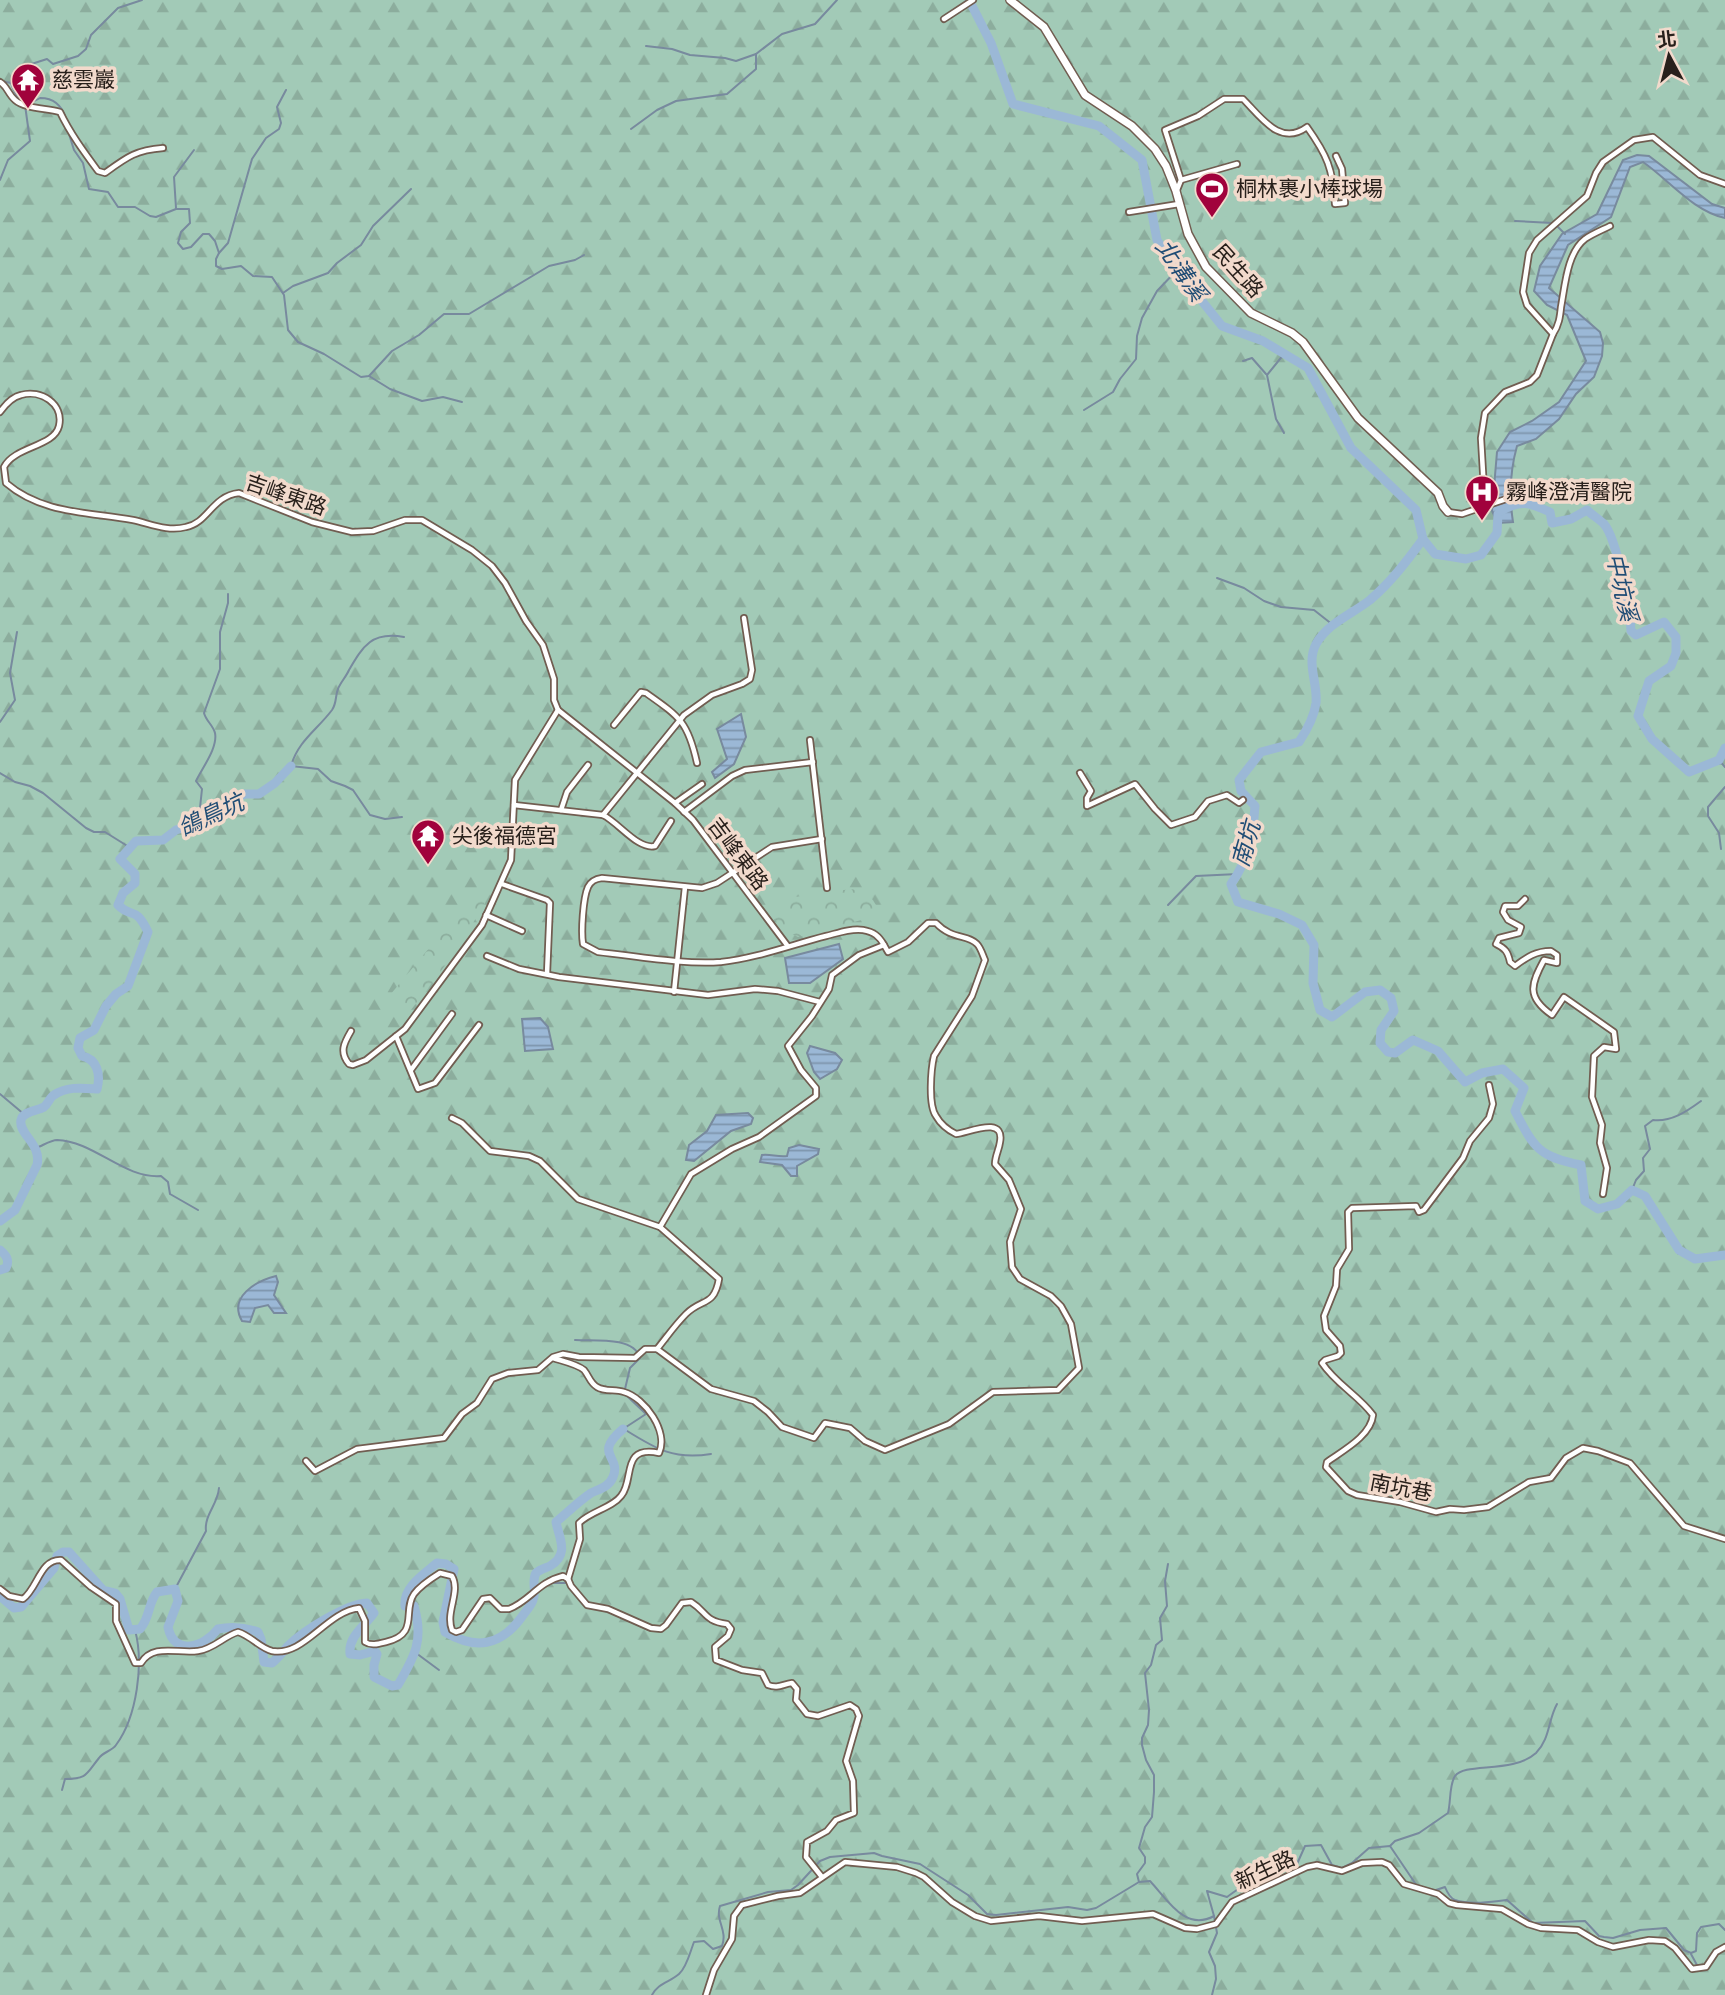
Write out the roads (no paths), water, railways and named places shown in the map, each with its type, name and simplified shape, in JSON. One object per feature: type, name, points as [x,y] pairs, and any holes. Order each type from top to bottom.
[{"type":"street","points":[[947,18],[973,0]]},
{"type":"street","name":"民生路","points":[[1010,0],[1044,27],[1085,95],[1132,126],[1148,141],[1166,166],[1188,234],[1206,267],[1251,313],[1303,342],[1358,418],[1438,493],[1448,512]]},
{"type":"street","points":[[0,82],[16,101],[27,106],[60,112],[81,150],[98,171],[106,173],[130,155],[145,149],[163,148]]},
{"type":"street","points":[[1176,191],[1181,180],[1165,130],[1188,121],[1231,97],[1243,99],[1279,132],[1298,134],[1307,127],[1327,159],[1334,177],[1335,204],[1345,203],[1342,169],[1336,156]]},
{"type":"street","points":[[1553,334],[1527,305],[1523,292],[1529,253],[1537,240],[1587,195],[1595,173],[1603,162],[1634,140],[1653,136],[1700,175],[1725,184]]},
{"type":"street","points":[[1181,180],[1237,164]]},
{"type":"street","points":[[1131,212],[1179,204]]},
{"type":"street","points":[[1484,506],[1480,438],[1485,413],[1505,392],[1530,382],[1537,375],[1558,327],[1570,263],[1578,246],[1586,238],[1610,226]]},
{"type":"street","name":"吉峰東路","points":[[0,412],[19,395],[37,394],[54,402],[58,410],[58,428],[53,436],[14,454],[4,467],[6,483],[19,495],[34,502],[61,510],[134,520],[170,529],[194,525],[227,494],[239,493],[313,522],[352,532],[373,531],[422,520],[482,558],[505,583],[543,645],[554,679],[554,700],[558,710],[684,812],[707,837],[787,946]]},
{"type":"street","points":[[1448,512],[1462,514],[1512,497]]},
{"type":"street","points":[[603,815],[680,719],[712,695],[742,684],[750,678],[752,670],[744,618]]},
{"type":"street","points":[[614,725],[641,692],[680,719],[688,730],[697,763]]},
{"type":"street","points":[[351,1031],[343,1045],[343,1052],[344,1058],[353,1065],[366,1060],[405,1029],[486,915],[511,859],[515,780],[558,710]]},
{"type":"street","points":[[810,740],[827,888]]},
{"type":"street","points":[[684,812],[732,776],[745,770],[813,762]]},
{"type":"street","points":[[561,810],[567,792],[588,765]]},
{"type":"street","points":[[1080,773],[1091,791],[1087,806],[1135,784],[1171,825],[1195,817],[1208,801],[1227,795],[1239,803],[1242,800]]},
{"type":"street","points":[[675,803],[702,785]]},
{"type":"street","points":[[514,805],[603,815],[616,821],[641,846],[648,848],[654,846],[671,821]]},
{"type":"street","points":[[306,1461],[315,1471],[357,1449],[444,1438],[463,1414],[477,1402],[492,1380],[508,1373],[538,1370],[553,1357],[563,1354],[579,1357],[639,1355],[645,1349],[657,1349],[711,1389],[754,1401],[782,1427],[814,1438],[825,1423],[850,1428],[865,1441],[884,1450],[948,1424],[993,1392],[1058,1390],[1079,1368],[1071,1324],[1061,1307],[1051,1296],[1020,1279],[1012,1267],[1010,1242],[1021,1209],[1009,1180],[995,1164],[1001,1140],[999,1132],[986,1126],[956,1134],[945,1128],[932,1109],[931,1067],[934,1056],[972,996],[985,960],[977,944],[968,938],[945,933],[936,923],[928,923],[908,942],[888,952],[878,935],[863,930],[849,930],[758,956],[720,962],[598,952],[583,944],[587,889],[595,879],[685,887],[710,886],[772,847],[822,839]]},
{"type":"street","points":[[502,884],[550,903],[547,974]]},
{"type":"street","points":[[674,992],[685,887]]},
{"type":"street","points":[[1525,899],[1518,906],[1506,906],[1503,912],[1508,920],[1521,927],[1519,933],[1499,938],[1496,944],[1504,947],[1510,962],[1515,966],[1541,951],[1551,951],[1557,955],[1557,963],[1544,960],[1532,984],[1533,995],[1552,1015],[1564,997],[1614,1032],[1616,1049],[1604,1047],[1594,1056],[1592,1097],[1602,1125],[1600,1143],[1607,1168],[1603,1194]]},
{"type":"street","points":[[486,915],[522,931]]},
{"type":"street","points":[[660,1227],[691,1174],[732,1149],[759,1137],[816,1096],[816,1088],[801,1070],[788,1046],[812,1016],[836,971],[859,955],[884,945]]},
{"type":"street","points":[[487,956],[519,969],[559,977],[708,995],[755,989],[778,991],[820,1002]]},
{"type":"street","points":[[411,1071],[452,1014]]},
{"type":"street","points":[[397,1036],[418,1089],[435,1083],[479,1026]]},
{"type":"street","name":"南坑巷","points":[[1489,1085],[1493,1104],[1489,1118],[1474,1135],[1467,1153],[1424,1209],[1419,1212],[1416,1206],[1411,1204],[1398,1208],[1352,1208],[1348,1212],[1349,1249],[1336,1269],[1336,1286],[1324,1317],[1326,1330],[1340,1346],[1341,1353],[1322,1363],[1331,1377],[1345,1390],[1360,1398],[1373,1415],[1371,1425],[1353,1443],[1326,1462],[1326,1468],[1348,1491],[1357,1495],[1400,1502],[1436,1512],[1464,1510],[1488,1507],[1529,1482],[1551,1478],[1566,1458],[1583,1448],[1630,1463],[1684,1527],[1725,1539]]},
{"type":"street","points":[[452,1118],[462,1123],[490,1151],[529,1156],[540,1161],[578,1199],[660,1227],[719,1279],[711,1300],[688,1311],[657,1349]]},
{"type":"street","points":[[553,1357],[583,1369],[601,1390],[628,1394],[649,1412],[658,1424],[662,1446],[659,1453],[649,1451],[634,1458],[628,1469],[627,1485],[621,1498],[587,1515],[579,1524],[580,1539],[568,1579]]},
{"type":"street","points":[[0,1589],[9,1596],[23,1599],[46,1566],[55,1559],[61,1560],[91,1587],[116,1604],[116,1621],[135,1663],[141,1663],[146,1654],[152,1652],[207,1649],[234,1633],[243,1634],[265,1648],[292,1651],[338,1615],[355,1608],[359,1608],[365,1623],[365,1642],[369,1645],[389,1642],[405,1632],[414,1594],[440,1573],[452,1576],[456,1582],[449,1621],[452,1630],[456,1632],[462,1630],[483,1599],[489,1598],[501,1609],[509,1609],[550,1579],[563,1576],[587,1605],[608,1609],[651,1628],[660,1629],[682,1603],[691,1602],[706,1618],[727,1624],[731,1629],[729,1636],[715,1647],[716,1660],[742,1670],[762,1673],[771,1687],[778,1688],[792,1682],[797,1689],[796,1700],[807,1714],[818,1716],[850,1705],[856,1709],[859,1716],[846,1761],[853,1781],[855,1809],[851,1815],[836,1820],[827,1831],[807,1842],[806,1857],[822,1877]]},
{"type":"street","name":"新生路","points":[[706,1995],[714,1970],[732,1939],[734,1916],[743,1905],[800,1892],[837,1866],[851,1861],[897,1867],[924,1877],[952,1902],[975,1916],[991,1921],[1039,1916],[1082,1921],[1153,1914],[1185,1928],[1197,1929],[1214,1924],[1232,1902],[1307,1867],[1317,1865],[1342,1871],[1362,1863],[1381,1862],[1390,1865],[1404,1884],[1434,1893],[1457,1905],[1502,1909],[1528,1924],[1541,1928],[1578,1930],[1598,1942],[1614,1947],[1649,1940],[1665,1941],[1675,1948],[1689,1966],[1697,1970],[1706,1967],[1716,1952],[1725,1947]]},
{"type":"water","points":[[1637,155],[1649,156],[1712,204],[1725,208],[1725,218],[1702,209],[1643,162],[1630,167],[1611,217],[1568,245],[1549,288],[1600,332],[1602,356],[1594,377],[1576,394],[1559,419],[1536,439],[1517,446],[1511,484],[1513,522],[1498,523],[1492,511],[1497,452],[1510,432],[1532,421],[1559,402],[1586,361],[1567,315],[1547,305],[1534,291],[1540,266],[1562,234],[1597,214],[1623,160]]},
{"type":"water","points":[[741,714],[746,737],[734,764],[715,778],[712,772],[727,759],[717,729]]},
{"type":"water","points":[[839,944],[843,959],[810,983],[789,983],[785,958]]},
{"type":"water","points":[[540,1018],[548,1027],[553,1049],[525,1051],[522,1019]]},
{"type":"water","points":[[810,1046],[835,1053],[842,1060],[837,1069],[820,1079],[814,1072],[807,1053]]},
{"type":"water","points":[[748,1113],[753,1118],[751,1124],[731,1131],[694,1161],[686,1160],[689,1145],[707,1131],[716,1115]]},
{"type":"water","points":[[799,1145],[819,1149],[818,1154],[797,1166],[797,1176],[791,1176],[782,1165],[760,1162],[762,1155],[787,1156],[789,1148]]},
{"type":"water","points":[[276,1276],[278,1282],[274,1295],[286,1313],[274,1313],[268,1305],[255,1308],[250,1322],[242,1321],[239,1305],[246,1291]]},
{"type":"waterway","points":[[11,82],[16,69],[47,59],[53,64],[78,56],[86,49],[91,35],[118,8],[142,0]]},
{"type":"waterway","points":[[631,129],[657,110],[676,101],[727,94],[756,69],[756,54],[782,34],[815,24],[837,0]]},
{"type":"waterway","name":"北溝溪","points":[[969,0],[991,43],[1013,104],[1099,126],[1142,160],[1157,240],[1177,270],[1222,326],[1263,341],[1308,368],[1351,448],[1416,510],[1423,539],[1435,554],[1466,559],[1481,555],[1497,533],[1498,514]]},
{"type":"waterway","points":[[646,46],[736,61],[756,54]]},
{"type":"waterway","name":"北溝溪","points":[[1,81],[11,83],[15,93],[25,102],[40,98],[53,101],[60,106],[66,119]]},
{"type":"waterway","points":[[219,253],[228,243],[252,159],[266,138],[279,129],[281,123],[277,107],[286,90]]},
{"type":"waterway","points":[[0,180],[8,160],[30,141],[25,105]]},
{"type":"waterway","points":[[69,134],[74,150],[83,163],[89,189],[108,192],[118,207],[135,207],[150,216],[156,217],[176,209],[189,209],[190,223],[181,232],[178,243],[183,249],[191,247],[203,234],[209,234],[219,253],[216,266],[222,269],[241,266],[253,276],[272,277],[284,295],[288,330],[298,342],[324,354],[361,377],[369,376],[392,351],[419,335],[444,314],[469,314],[549,266],[584,255]]},
{"type":"waterway","points":[[176,208],[174,177],[194,150]]},
{"type":"waterway","points":[[283,293],[293,286],[328,273],[361,245],[373,226],[411,189]]},
{"type":"waterway","points":[[1515,221],[1552,223]]},
{"type":"waterway","points":[[1557,226],[1565,234]]},
{"type":"waterway","points":[[1084,410],[1113,392],[1136,359],[1137,336],[1142,318],[1157,291],[1177,270]]},
{"type":"waterway","points":[[1284,354],[1267,375],[1276,419],[1284,433]]},
{"type":"waterway","points":[[1243,361],[1252,358],[1266,374]]},
{"type":"waterway","points":[[369,376],[390,389],[422,401],[443,397],[462,402]]},
{"type":"waterway","name":"中坑溪","points":[[1501,511],[1514,505],[1531,505],[1550,512],[1552,523],[1571,519],[1587,510],[1604,524],[1618,559],[1631,631],[1636,635],[1664,622],[1676,637],[1676,653],[1671,666],[1649,681],[1638,716],[1652,739],[1689,772],[1719,760],[1725,748]]},
{"type":"waterway","name":"南坑","points":[[1423,539],[1378,593],[1334,625],[1316,644],[1312,658],[1316,703],[1310,724],[1299,742],[1261,752],[1239,780],[1241,791],[1255,806],[1249,846],[1231,884],[1238,902],[1279,914],[1302,925],[1314,945],[1313,983],[1320,1010],[1332,1017],[1365,992],[1380,990],[1391,998],[1394,1011],[1381,1030],[1380,1043],[1388,1052],[1395,1053],[1413,1040],[1438,1051],[1465,1082],[1482,1073],[1503,1069],[1524,1088],[1515,1111],[1533,1142],[1547,1154],[1581,1165],[1585,1201],[1598,1209],[1617,1204],[1632,1190],[1645,1196],[1679,1250],[1695,1259],[1725,1255]]},
{"type":"waterway","points":[[1217,578],[1281,607],[1314,610],[1333,625]]},
{"type":"waterway","points":[[193,825],[199,817],[202,789],[196,781],[212,751],[215,739],[214,730],[204,713],[220,669],[220,632],[228,594]]},
{"type":"waterway","points":[[0,722],[15,700],[10,673],[17,632]]},
{"type":"waterway","points":[[402,817],[385,819],[370,815],[353,790],[331,781],[318,769],[291,766],[303,743],[332,710],[339,687],[364,647],[376,638],[404,637]]},
{"type":"waterway","points":[[1719,760],[1725,767]]},
{"type":"waterway","name":"鴿鳥坑","points":[[0,1221],[15,1210],[37,1165],[36,1151],[21,1125],[22,1117],[44,1107],[53,1096],[64,1090],[97,1089],[97,1068],[91,1060],[82,1056],[78,1048],[80,1038],[94,1030],[106,1006],[116,994],[128,986],[148,932],[140,918],[118,905],[123,893],[135,883],[135,874],[120,859],[136,841],[163,840],[176,830],[215,817],[231,800],[245,794],[259,794],[275,783],[291,766]]},
{"type":"waterway","points":[[0,773],[43,793],[86,828],[94,832],[105,832],[129,847]]},
{"type":"waterway","points":[[1721,849],[1719,833],[1708,816],[1708,807],[1725,787]]},
{"type":"waterway","points":[[1168,905],[1196,876],[1238,874]]},
{"type":"waterway","points":[[0,1094],[25,1115]]},
{"type":"waterway","points":[[1632,1190],[1644,1171],[1643,1158],[1650,1149],[1645,1126],[1653,1120],[1678,1115],[1701,1101]]},
{"type":"waterway","points":[[36,1148],[55,1140],[84,1146],[134,1172],[161,1176],[168,1182],[170,1194],[198,1210]]},
{"type":"waterway","name":"鴿鳥坑","points":[[0,1250],[8,1263],[6,1268],[0,1270]]},
{"type":"waterway","points":[[575,1340],[612,1341],[630,1346],[636,1351],[640,1358],[630,1368],[625,1389]]},
{"type":"waterway","points":[[623,1429],[646,1414],[626,1395]]},
{"type":"waterway","points":[[0,1596],[14,1608],[21,1607],[54,1568],[57,1556],[69,1552],[103,1590],[115,1593],[120,1599],[129,1630],[140,1629],[143,1625],[157,1592],[175,1589],[178,1601],[168,1627],[176,1643],[183,1646],[198,1644],[218,1629],[248,1629],[258,1632],[264,1662],[272,1663],[288,1646],[314,1626],[348,1608],[367,1603],[374,1613],[354,1637],[350,1654],[360,1655],[375,1651],[377,1654],[374,1677],[392,1686],[398,1685],[413,1656],[418,1638],[414,1606],[405,1606],[407,1593],[415,1582],[437,1563],[446,1564],[454,1569],[443,1622],[445,1632],[477,1643],[505,1635],[532,1602],[536,1573],[550,1566],[560,1556],[562,1546],[556,1522],[591,1493],[604,1487],[613,1477],[615,1470],[610,1445],[623,1429]]},
{"type":"waterway","points":[[624,1429],[675,1454],[711,1454]]},
{"type":"waterway","points":[[175,1589],[206,1531],[207,1520],[219,1488]]},
{"type":"waterway","points":[[1139,1882],[1137,1874],[1145,1863],[1145,1857],[1139,1848],[1145,1827],[1152,1817],[1154,1792],[1154,1775],[1142,1745],[1149,1710],[1145,1673],[1151,1665],[1156,1645],[1162,1640],[1160,1618],[1167,1606],[1165,1581],[1168,1564]]},
{"type":"waterway","points":[[551,1583],[567,1583],[577,1596]]},
{"type":"waterway","points":[[589,1607],[609,1612],[649,1630]]},
{"type":"waterway","points":[[62,1790],[65,1779],[86,1774],[101,1756],[114,1747],[129,1720],[137,1689],[139,1658],[135,1630]]},
{"type":"waterway","points":[[416,1653],[439,1670]]},
{"type":"waterway","points":[[1390,1846],[1395,1841],[1419,1833],[1448,1813],[1452,1784],[1460,1772],[1503,1766],[1536,1753],[1544,1742],[1557,1704]]},
{"type":"waterway","points":[[652,1995],[657,1988],[682,1971],[694,1942],[704,1941],[713,1949],[722,1946],[724,1935],[719,1916],[720,1906],[768,1892],[791,1890],[820,1861],[830,1857],[874,1853],[920,1864],[968,1895],[987,1914],[996,1915],[1068,1907],[1087,1910],[1096,1908],[1139,1882],[1150,1881],[1185,1917],[1204,1920],[1214,1916],[1207,1891],[1227,1897],[1257,1877],[1292,1869],[1305,1846],[1321,1845],[1332,1865],[1342,1868],[1369,1848],[1390,1846],[1417,1886]]},
{"type":"waterway","points":[[1433,1891],[1445,1887],[1453,1899],[1461,1902],[1507,1900],[1533,1923],[1585,1921],[1599,1936],[1604,1937],[1613,1938],[1640,1930],[1666,1928],[1684,1950],[1691,1953],[1696,1951],[1697,1933],[1701,1927],[1719,1924],[1725,1930]]},
{"type":"waterway","points":[[1212,1995],[1216,1979],[1215,1966],[1209,1952],[1217,1933],[1214,1916]]},
{"type":"waterway","points":[[1691,1954],[1698,1967]]},
{"type":"place","name":"慈雲巖","points":[[28,110]]},
{"type":"place","name":"桐林裹小棒球場","points":[[1212,219]]},
{"type":"place","name":"霧峰澄清醫院","points":[[1482,522]]},
{"type":"place","name":"尖後福德宮","points":[[428,866]]}]
